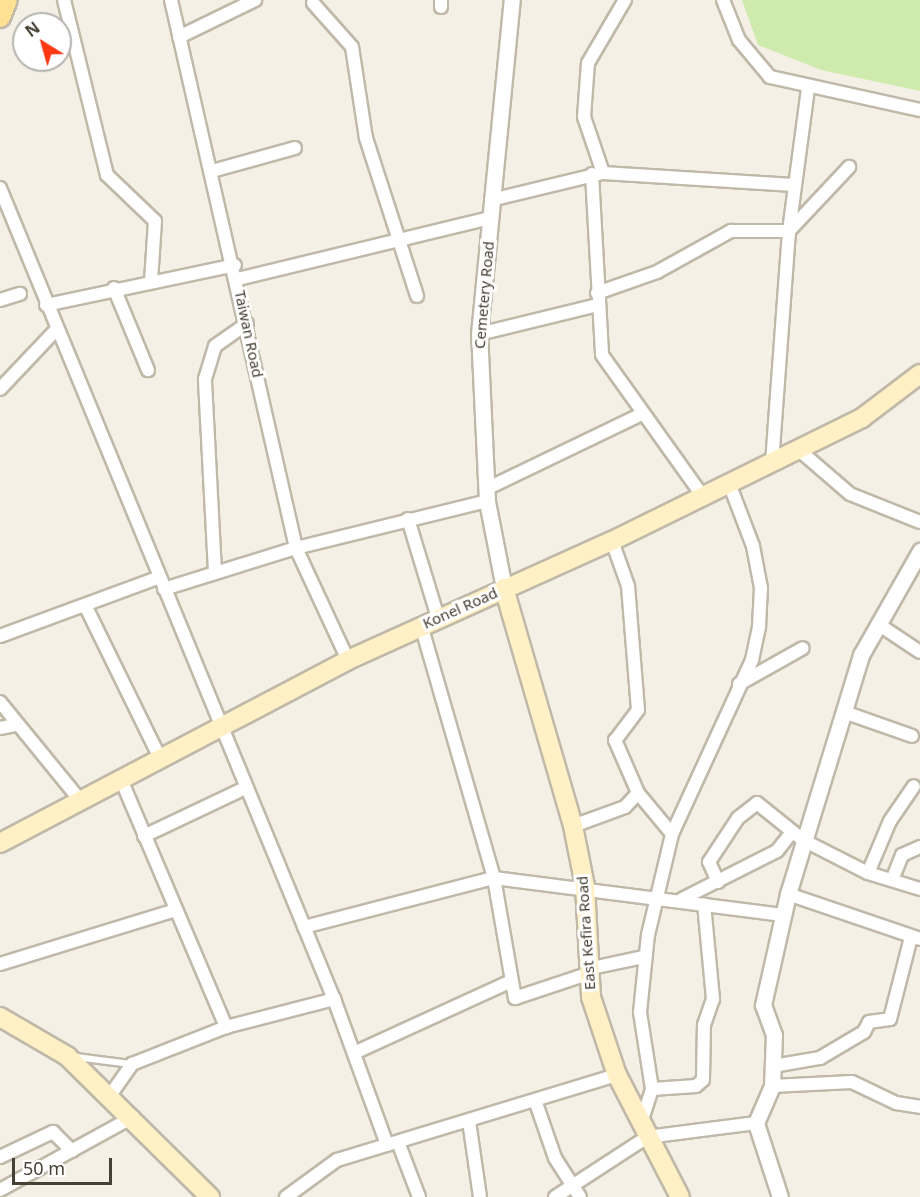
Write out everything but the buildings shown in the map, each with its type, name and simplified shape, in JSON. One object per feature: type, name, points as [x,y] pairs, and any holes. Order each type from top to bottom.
[{"type":"main road","points":[[0,16],[7,0]]},
{"type":"main road","name":"Konel Road","points":[[0,843],[159,756],[348,660],[612,541],[862,418],[920,374]]},
{"type":"main road","name":"East Kefira Road","points":[[504,588],[573,826],[585,886],[587,972],[617,1076],[680,1197]]},
{"type":"main road","points":[[0,1017],[67,1056],[111,1094],[210,1197]]},
{"type":"street","points":[[64,0],[106,175],[155,221],[151,281]]},
{"type":"street","name":"Taiwan Road","points":[[171,0],[238,279],[296,548],[348,660]]},
{"type":"street","points":[[179,37],[255,0]]},
{"type":"street","name":"Cemetery Road","points":[[504,588],[487,495],[479,334],[512,0]]},
{"type":"street","points":[[625,0],[587,73],[584,117],[598,173],[597,299],[602,356],[702,495]]},
{"type":"street","points":[[723,0],[761,71],[808,88],[920,110]]},
{"type":"street","points":[[313,3],[352,47],[366,138],[417,296]]},
{"type":"street","points":[[772,463],[789,231],[808,88]]},
{"type":"street","points":[[212,171],[295,148]]},
{"type":"street","points":[[479,334],[597,299],[657,272],[731,231],[789,231],[849,166]]},
{"type":"street","points":[[491,200],[598,173],[794,184]]},
{"type":"street","points":[[0,188],[56,330],[218,725],[334,999],[354,1053],[419,1197]]},
{"type":"street","points":[[238,279],[490,218]]},
{"type":"street","points":[[46,305],[114,288],[235,266]]},
{"type":"street","points":[[114,288],[148,370]]},
{"type":"street","points":[[0,300],[20,294]]},
{"type":"street","points":[[215,572],[205,379],[215,346],[246,324]]},
{"type":"street","points":[[0,389],[56,330]]},
{"type":"street","points":[[0,636],[85,605],[215,572],[487,495],[642,414]]},
{"type":"street","points":[[799,450],[850,494],[920,522]]},
{"type":"street","points":[[644,1130],[652,1089],[642,1042],[643,957],[657,895],[672,834],[738,685],[752,660],[761,588],[753,546],[729,483]]},
{"type":"street","points":[[408,519],[429,622],[494,878],[511,981],[519,1001],[587,972],[643,957]]},
{"type":"street","points":[[612,541],[628,586],[638,710],[615,740],[638,794],[672,834]]},
{"type":"street","points":[[780,1197],[756,1124],[772,1086],[774,1035],[763,1005],[788,894],[798,836],[844,712],[861,655],[919,555]]},
{"type":"street","points":[[85,605],[159,756]]},
{"type":"street","points":[[878,624],[920,652]]},
{"type":"street","points":[[738,685],[803,648]]},
{"type":"street","points":[[0,702],[15,724],[79,799]]},
{"type":"street","points":[[844,712],[912,736]]},
{"type":"street","points":[[0,728],[15,724]]},
{"type":"street","points":[[120,777],[226,1027]]},
{"type":"street","points":[[868,873],[890,821],[914,786]]},
{"type":"street","points":[[144,836],[245,788]]},
{"type":"street","points":[[573,826],[625,807],[638,794]]},
{"type":"street","points":[[718,882],[709,862],[753,804],[798,836],[868,873],[920,888]]},
{"type":"street","points":[[682,899],[777,850],[798,836]]},
{"type":"street","points":[[892,880],[902,855],[920,847]]},
{"type":"street","points":[[304,927],[494,878],[657,895],[783,915]]},
{"type":"street","points":[[773,1066],[820,1058],[864,1032],[869,1022],[890,1019],[915,938],[788,894]]},
{"type":"street","points":[[652,1089],[696,1086],[703,1080],[704,1025],[713,999],[704,904]]},
{"type":"street","points":[[0,964],[175,910]]},
{"type":"street","points":[[354,1053],[511,981]]},
{"type":"street","points":[[111,1094],[132,1064],[226,1027],[334,999]]},
{"type":"street","points":[[286,1197],[337,1160],[617,1076]]},
{"type":"street","points":[[772,1086],[852,1082],[896,1103],[920,1107]]},
{"type":"street","points":[[536,1102],[571,1186],[580,1197]]},
{"type":"street","points":[[0,1190],[133,1117]]},
{"type":"street","points":[[469,1121],[480,1197]]},
{"type":"street","points":[[555,1197],[644,1130],[756,1124]]},
{"type":"street","points":[[0,1156],[53,1132],[72,1152]]},
{"type":"lane","points":[[67,1056],[132,1064]]},
{"type":"green space","points":[[742,0],[920,0],[920,91],[821,70],[758,45]]}]
